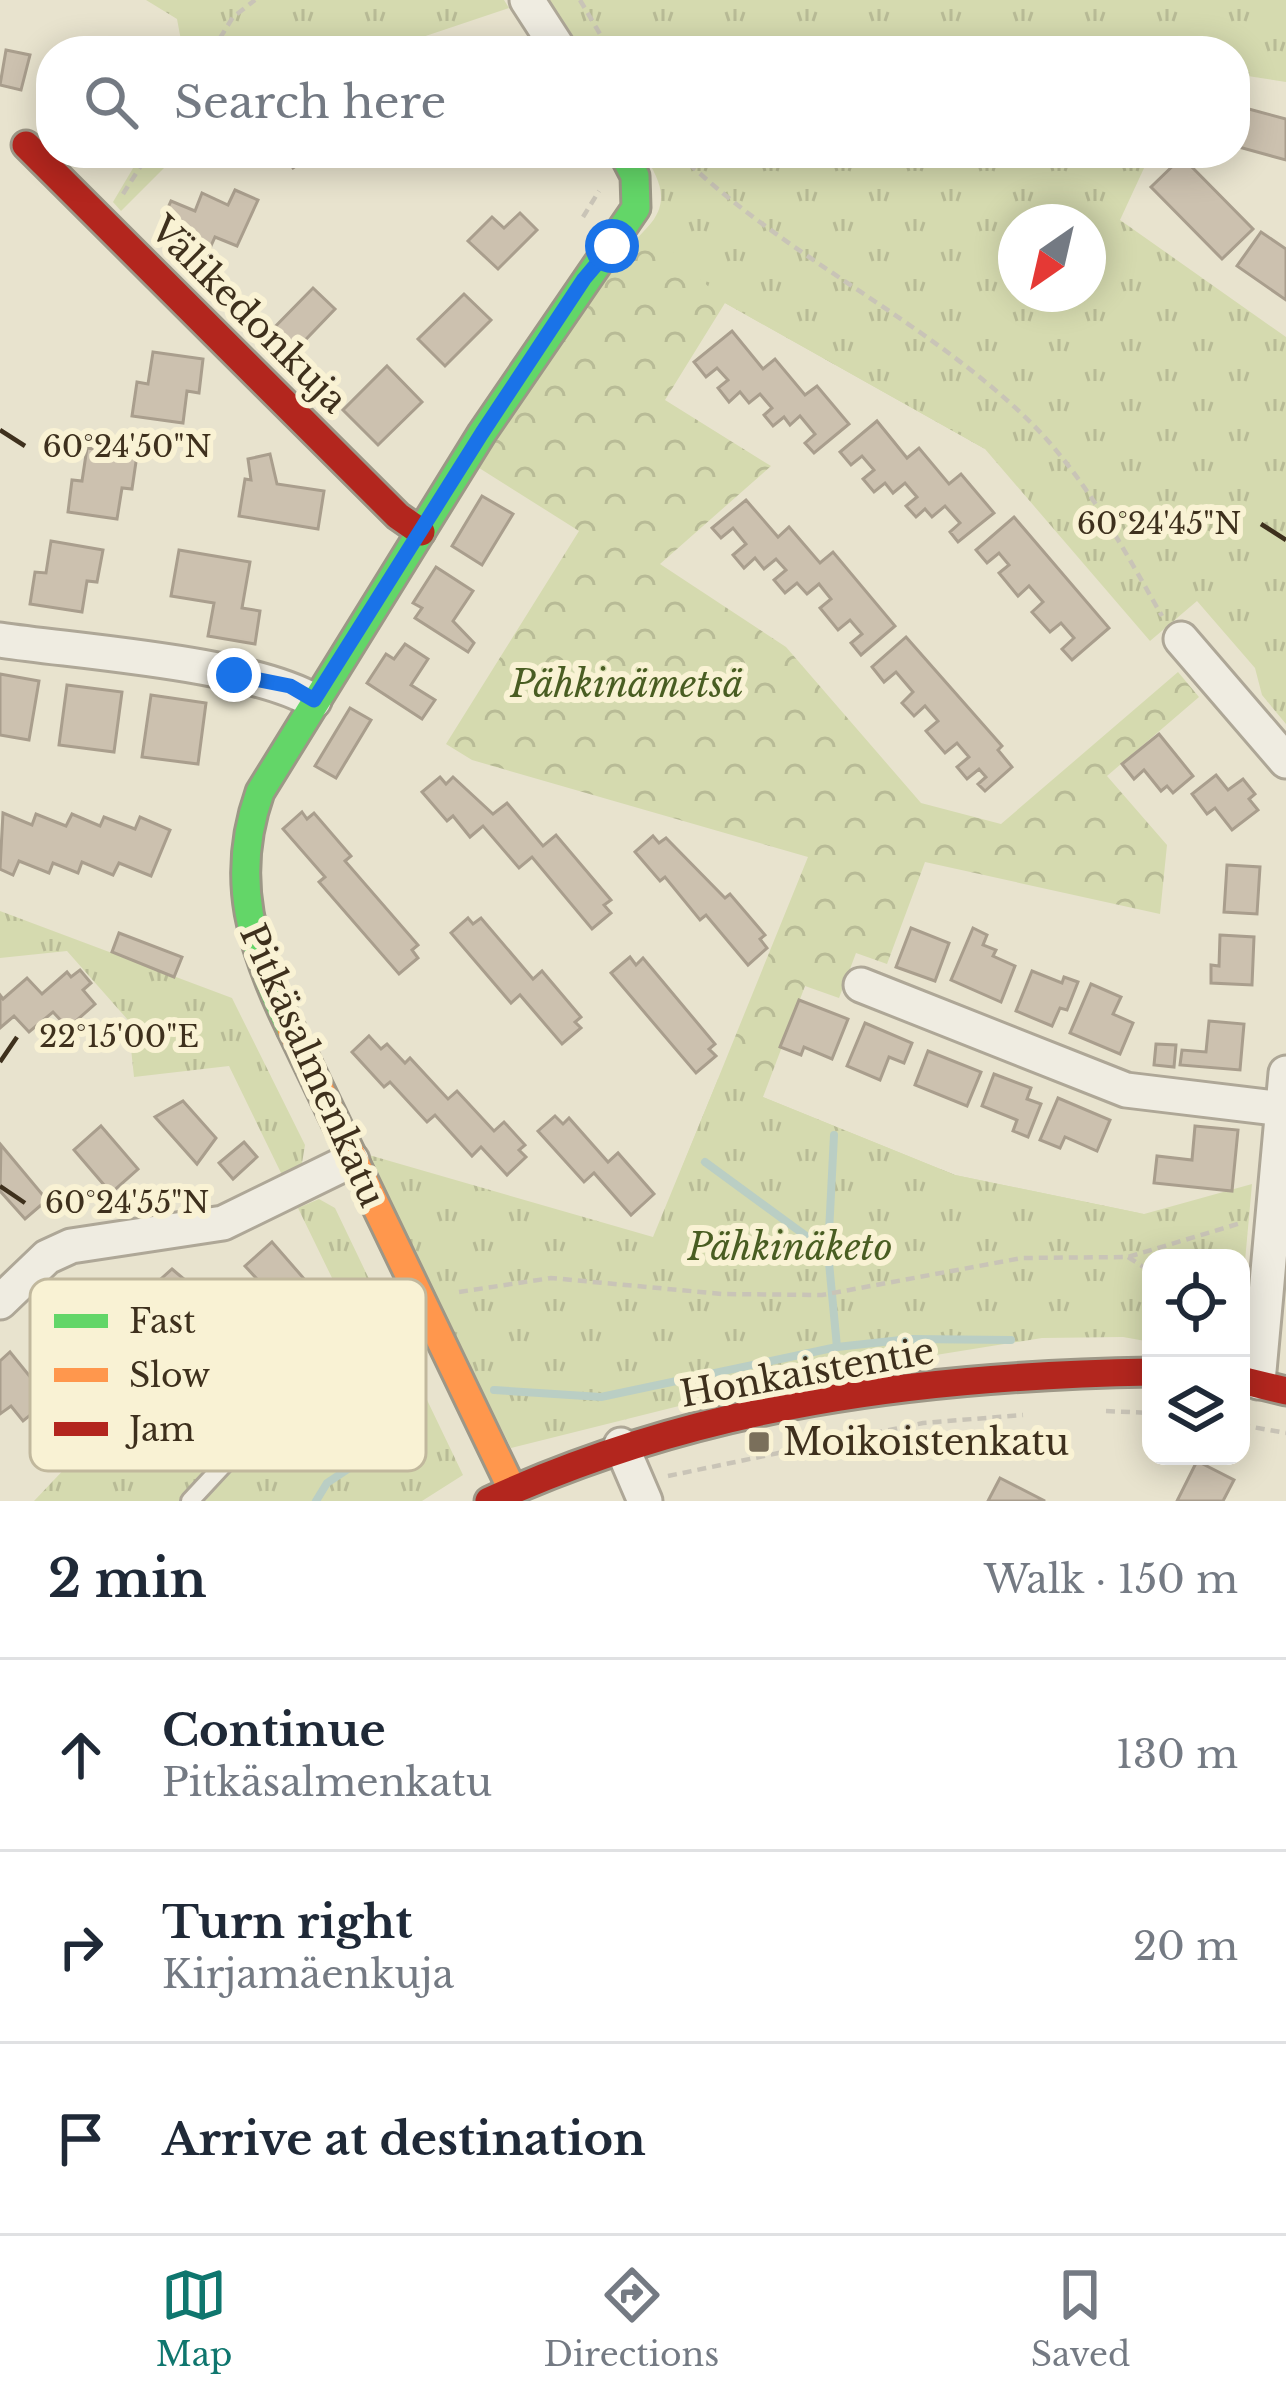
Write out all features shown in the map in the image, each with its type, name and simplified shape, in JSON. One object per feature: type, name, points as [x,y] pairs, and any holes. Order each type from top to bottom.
[{"type":"street","points":[[527,0],[550,36]]},
{"type":"street","name":"Välikedonkuja","points":[[26,145],[36,154]]},
{"type":"street","name":"Välikedonkuja","points":[[50,168],[398,516],[421,532]]},
{"type":"street","name":"Pitkäsalmenkatu","points":[[405,1279],[253,945],[241,883],[243,839],[260,788],[314,700],[636,208],[631,168]]},
{"type":"street","points":[[1180,639],[1286,760]]},
{"type":"street","points":[[0,640],[234,675],[290,686],[314,700]]},
{"type":"street","points":[[861,986],[1126,1090],[1282,1109]]},
{"type":"street","points":[[1262,1385],[1286,1072]]},
{"type":"street","points":[[0,1302],[47,1258],[71,1246],[223,1223],[352,1160]]},
{"type":"street","name":"Pitkäsalmenkatu","points":[[426,1328],[500,1495]]},
{"type":"street","name":"Honkaistentie","points":[[500,1495],[621,1445],[803,1403],[1038,1372],[1142,1372]]},
{"type":"street","points":[[621,1445],[641,1492]]},
{"type":"lane","points":[[190,1501],[218,1471]]},
{"type":"path","points":[[221,36],[233,17],[255,0]]},
{"type":"path","points":[[580,0],[601,36]]},
{"type":"path","points":[[106,221],[139,168]]},
{"type":"path","points":[[694,168],[728,200],[1022,413],[1090,497],[1180,639]]},
{"type":"path","points":[[456,1292],[551,1278],[722,1294],[822,1295],[1022,1258],[1128,1257],[1258,1217]]},
{"type":"path","points":[[1128,1257],[1142,1266]]},
{"type":"path","points":[[1095,1411],[1142,1413]]},
{"type":"path","points":[[641,1492],[923,1423],[1033,1414]]},
{"type":"path","points":[[1250,1427],[1286,1433]]},
{"type":"green space","points":[[146,0],[504,0],[509,8],[426,36],[180,36],[177,19]]},
{"type":"green space","points":[[547,0],[1286,0],[1286,82],[1250,76],[1250,36],[570,36]]},
{"type":"green space","points":[[133,168],[164,168],[121,211],[113,202]]},
{"type":"green space","points":[[651,168],[1144,168],[1120,220],[1286,337],[1286,724],[1262,695],[1255,668],[1197,601],[1150,641],[985,449],[725,303],[648,227],[659,208],[660,190]]},
{"type":"green space","name":"Pähkinämetsä","points":[[657,217],[985,449],[725,303],[665,400],[771,466],[660,564],[786,647],[921,803],[1001,824],[1178,672],[1199,697],[1107,776],[1167,845],[1160,914],[925,862],[887,964],[856,953],[839,998],[805,986],[763,1097],[955,1175],[1144,1214],[681,1170],[808,857],[472,760],[446,744],[579,531],[476,466],[629,247]]},
{"type":"green space","points":[[0,911],[232,998],[305,1145],[302,1163],[282,1175],[229,1066],[134,1077],[128,1020],[67,951],[0,958]]},
{"type":"green space","name":"Pähkinäketo","points":[[718,1079],[955,1175],[1144,1214],[1252,1184],[1246,1249],[1142,1249],[1142,1340],[1042,1338],[787,1379],[511,1448],[362,1153],[653,1237]]},
{"type":"green space","points":[[319,1199],[335,1208],[369,1279],[333,1279],[298,1208]]},
{"type":"green space","points":[[426,1398],[463,1475],[422,1501],[34,1501],[62,1471],[426,1471]]},
{"type":"building","points":[[6,50],[30,55],[21,90],[0,85]]},
{"type":"building","points":[[1250,109],[1286,119],[1286,160],[1250,150]]},
{"type":"building","points":[[1171,168],[1193,168],[1253,229],[1222,259],[1151,187]]},
{"type":"building","points":[[235,190],[258,200],[237,246],[215,237],[206,257],[181,246],[188,230],[163,219],[171,201],[195,211],[202,193],[228,205]]},
{"type":"building","points":[[520,213],[537,230],[498,269],[468,241],[492,217],[504,228]]},
{"type":"building","points":[[1261,232],[1286,249],[1286,300],[1237,266]]},
{"type":"building","points":[[313,288],[335,309],[286,360],[264,338]]},
{"type":"building","points":[[464,294],[491,320],[445,366],[418,339]]},
{"type":"building","points":[[732,331],[763,369],[775,359],[805,395],[817,386],[849,424],[814,453],[805,443],[815,434],[800,416],[790,425],[784,417],[773,426],[764,415],[772,408],[760,394],[749,403],[740,392],[729,402],[718,388],[728,380],[717,368],[706,377],[694,362]]},
{"type":"building","points":[[153,352],[203,359],[199,393],[187,391],[183,423],[132,416],[137,382],[148,384]]},
{"type":"building","points":[[387,366],[422,402],[378,445],[343,410]]},
{"type":"building","points":[[877,421],[907,458],[919,448],[949,484],[961,474],[994,513],[958,542],[950,532],[960,523],[945,506],[932,517],[925,509],[916,517],[906,506],[917,497],[905,483],[893,493],[885,483],[874,492],[863,479],[874,470],[862,456],[851,465],[840,452]]},
{"type":"building","points":[[87,448],[137,455],[132,489],[122,488],[117,519],[68,512],[72,480],[82,481]]},
{"type":"building","points":[[270,454],[277,484],[324,491],[318,529],[239,516],[245,479],[251,480],[248,459]]},
{"type":"building","points":[[482,496],[513,514],[482,565],[452,546]]},
{"type":"building","points":[[746,500],[778,537],[789,527],[820,563],[833,552],[895,626],[861,655],[851,643],[862,634],[850,620],[838,630],[820,608],[831,599],[819,584],[807,594],[797,583],[785,593],[774,580],[786,570],[776,559],[764,569],[755,558],[744,568],[733,555],[746,544],[733,528],[721,538],[712,528]]},
{"type":"building","points":[[1014,517],[1109,628],[1072,660],[1062,649],[1074,638],[1061,623],[1050,632],[1032,612],[1043,602],[1029,586],[1018,596],[999,573],[1009,565],[999,553],[987,563],[976,550]]},
{"type":"building","points":[[51,541],[103,550],[97,582],[87,581],[82,612],[30,604],[35,572],[46,573]]},
{"type":"building","points":[[179,550],[250,562],[242,608],[260,611],[255,644],[208,636],[214,603],[171,596]]},
{"type":"building","points":[[436,567],[473,591],[453,621],[474,643],[468,652],[415,618],[422,608],[413,603]]},
{"type":"building","points":[[906,637],[1002,746],[998,750],[1012,767],[985,791],[978,784],[986,777],[979,769],[967,779],[957,767],[969,757],[957,743],[945,753],[926,731],[938,721],[925,706],[914,716],[902,703],[913,692],[896,672],[884,682],[872,667]]},
{"type":"building","points":[[405,644],[428,659],[411,685],[435,700],[422,719],[367,683],[386,654],[394,659]]},
{"type":"building","points":[[0,674],[39,681],[29,740],[0,735]]},
{"type":"building","points":[[67,685],[122,692],[114,752],[59,745]]},
{"type":"building","points":[[151,695],[206,703],[198,764],[142,757]]},
{"type":"building","points":[[350,708],[371,720],[336,778],[315,766]]},
{"type":"building","points":[[1159,734],[1193,776],[1173,793],[1167,786],[1161,791],[1144,770],[1134,779],[1122,764]]},
{"type":"building","points":[[1216,775],[1228,790],[1243,779],[1255,794],[1249,799],[1258,810],[1232,830],[1215,808],[1207,814],[1192,794]]},
{"type":"building","points":[[440,777],[446,784],[453,777],[493,814],[507,803],[543,846],[556,835],[611,900],[604,905],[611,913],[592,929],[532,857],[519,868],[483,826],[470,837],[453,816],[447,821],[422,792]]},
{"type":"building","points":[[302,812],[307,819],[314,813],[351,856],[345,861],[418,945],[412,950],[418,958],[399,974],[319,882],[325,877],[283,829]]},
{"type":"building","points":[[3,813],[32,825],[36,814],[66,826],[72,814],[100,826],[104,817],[135,829],[140,817],[170,830],[151,876],[119,863],[113,875],[82,862],[78,873],[53,863],[49,873],[19,861],[13,875],[0,869]]},
{"type":"building","points":[[653,836],[659,843],[666,838],[725,898],[730,894],[765,935],[760,939],[767,948],[748,965],[706,915],[700,920],[665,877],[660,881],[635,852]]},
{"type":"building","points":[[1227,865],[1260,867],[1257,914],[1224,912]]},
{"type":"building","points":[[468,918],[473,924],[481,918],[533,979],[542,971],[581,1017],[575,1022],[581,1028],[562,1044],[520,995],[511,1003],[451,933]]},
{"type":"building","points":[[911,928],[949,943],[935,981],[896,967]]},
{"type":"building","points":[[973,928],[987,935],[983,945],[996,950],[993,956],[1015,966],[1001,1002],[951,980]]},
{"type":"building","points":[[119,933],[182,957],[174,977],[112,952]]},
{"type":"building","points":[[1220,935],[1254,937],[1252,985],[1211,983],[1211,965],[1219,966]]},
{"type":"building","points":[[630,957],[636,965],[643,958],[715,1044],[709,1049],[716,1056],[696,1073],[611,973]]},
{"type":"building","points":[[80,970],[91,983],[83,990],[95,1004],[68,1028],[53,1012],[29,1032],[14,1016],[0,1028],[0,995],[3,999],[27,978],[42,994],[67,972],[71,977]]},
{"type":"building","points":[[1032,971],[1062,983],[1064,977],[1078,982],[1067,1010],[1060,1008],[1052,1026],[1016,1011]]},
{"type":"building","points":[[1091,984],[1121,997],[1113,1014],[1133,1023],[1120,1054],[1070,1033]]},
{"type":"building","points":[[799,1000],[848,1019],[832,1059],[804,1047],[801,1055],[780,1047]]},
{"type":"building","points":[[1209,1021],[1244,1024],[1240,1070],[1180,1065],[1182,1050],[1206,1052]]},
{"type":"building","points":[[865,1023],[912,1043],[904,1063],[889,1057],[880,1080],[847,1066]]},
{"type":"building","points":[[369,1036],[381,1049],[387,1044],[405,1063],[410,1058],[448,1099],[457,1091],[494,1131],[504,1122],[525,1145],[519,1150],[526,1157],[507,1175],[481,1147],[472,1156],[435,1115],[427,1122],[390,1082],[384,1087],[352,1052]]},
{"type":"building","points":[[1156,1044],[1176,1045],[1174,1067],[1154,1065]]},
{"type":"building","points":[[928,1051],[981,1072],[967,1106],[915,1085]]},
{"type":"building","points":[[994,1074],[1031,1088],[1027,1099],[1041,1104],[1028,1137],[1013,1131],[1017,1120],[982,1106]]},
{"type":"building","points":[[1058,1098],[1110,1120],[1097,1151],[1065,1137],[1060,1148],[1040,1140]]},
{"type":"building","points":[[183,1101],[216,1138],[197,1164],[155,1117]]},
{"type":"building","points":[[555,1116],[563,1124],[569,1118],[608,1162],[618,1153],[654,1194],[631,1215],[594,1173],[584,1182],[538,1131]]},
{"type":"building","points":[[101,1126],[138,1169],[111,1193],[74,1150]]},
{"type":"building","points":[[1195,1126],[1238,1130],[1232,1191],[1154,1183],[1157,1156],[1192,1160]]},
{"type":"building","points":[[244,1142],[257,1157],[233,1179],[219,1163]]},
{"type":"building","points":[[1,1145],[47,1200],[25,1219],[0,1191]]},
{"type":"building","points":[[272,1242],[304,1279],[257,1279],[245,1266]]},
{"type":"building","points":[[172,1269],[184,1279],[161,1279]]},
{"type":"building","points":[[10,1352],[30,1377],[30,1415],[23,1421],[11,1406],[0,1414],[0,1361]]},
{"type":"building","points":[[1195,1465],[1234,1480],[1223,1501],[1177,1501]]},
{"type":"building","points":[[1000,1478],[1045,1501],[988,1501]]},
{"type":"waterway","points":[[834,1135],[828,1252],[837,1347]]},
{"type":"waterway","points":[[705,1162],[828,1252]]},
{"type":"waterway","points":[[494,1390],[601,1397],[837,1347],[910,1339],[1011,1340]]},
{"type":"waterway","points":[[316,1501],[327,1483],[345,1471]]},
{"type":"traffic: fast","points":[[291,1029],[265,971],[249,914],[246,855],[260,792],[482,433],[636,208],[631,168]]},
{"type":"traffic: slow","points":[[291,1029],[411,1279]]},
{"type":"traffic: slow","points":[[426,1310],[512,1489]]},
{"type":"traffic: jam","points":[[26,145],[36,155]]},
{"type":"traffic: jam","points":[[49,168],[398,516],[421,532]]},
{"type":"traffic: jam","points":[[489,1501],[649,1440],[813,1402],[980,1380],[1142,1372]]},
{"type":"traffic: jam","points":[[1250,1382],[1286,1391]]},
{"type":"place","name":"Moikoistenkatu","points":[[759,1442]]},
{"type":"route","points":[[234,675],[290,686],[314,700],[482,433],[584,279],[612,246]]}]
